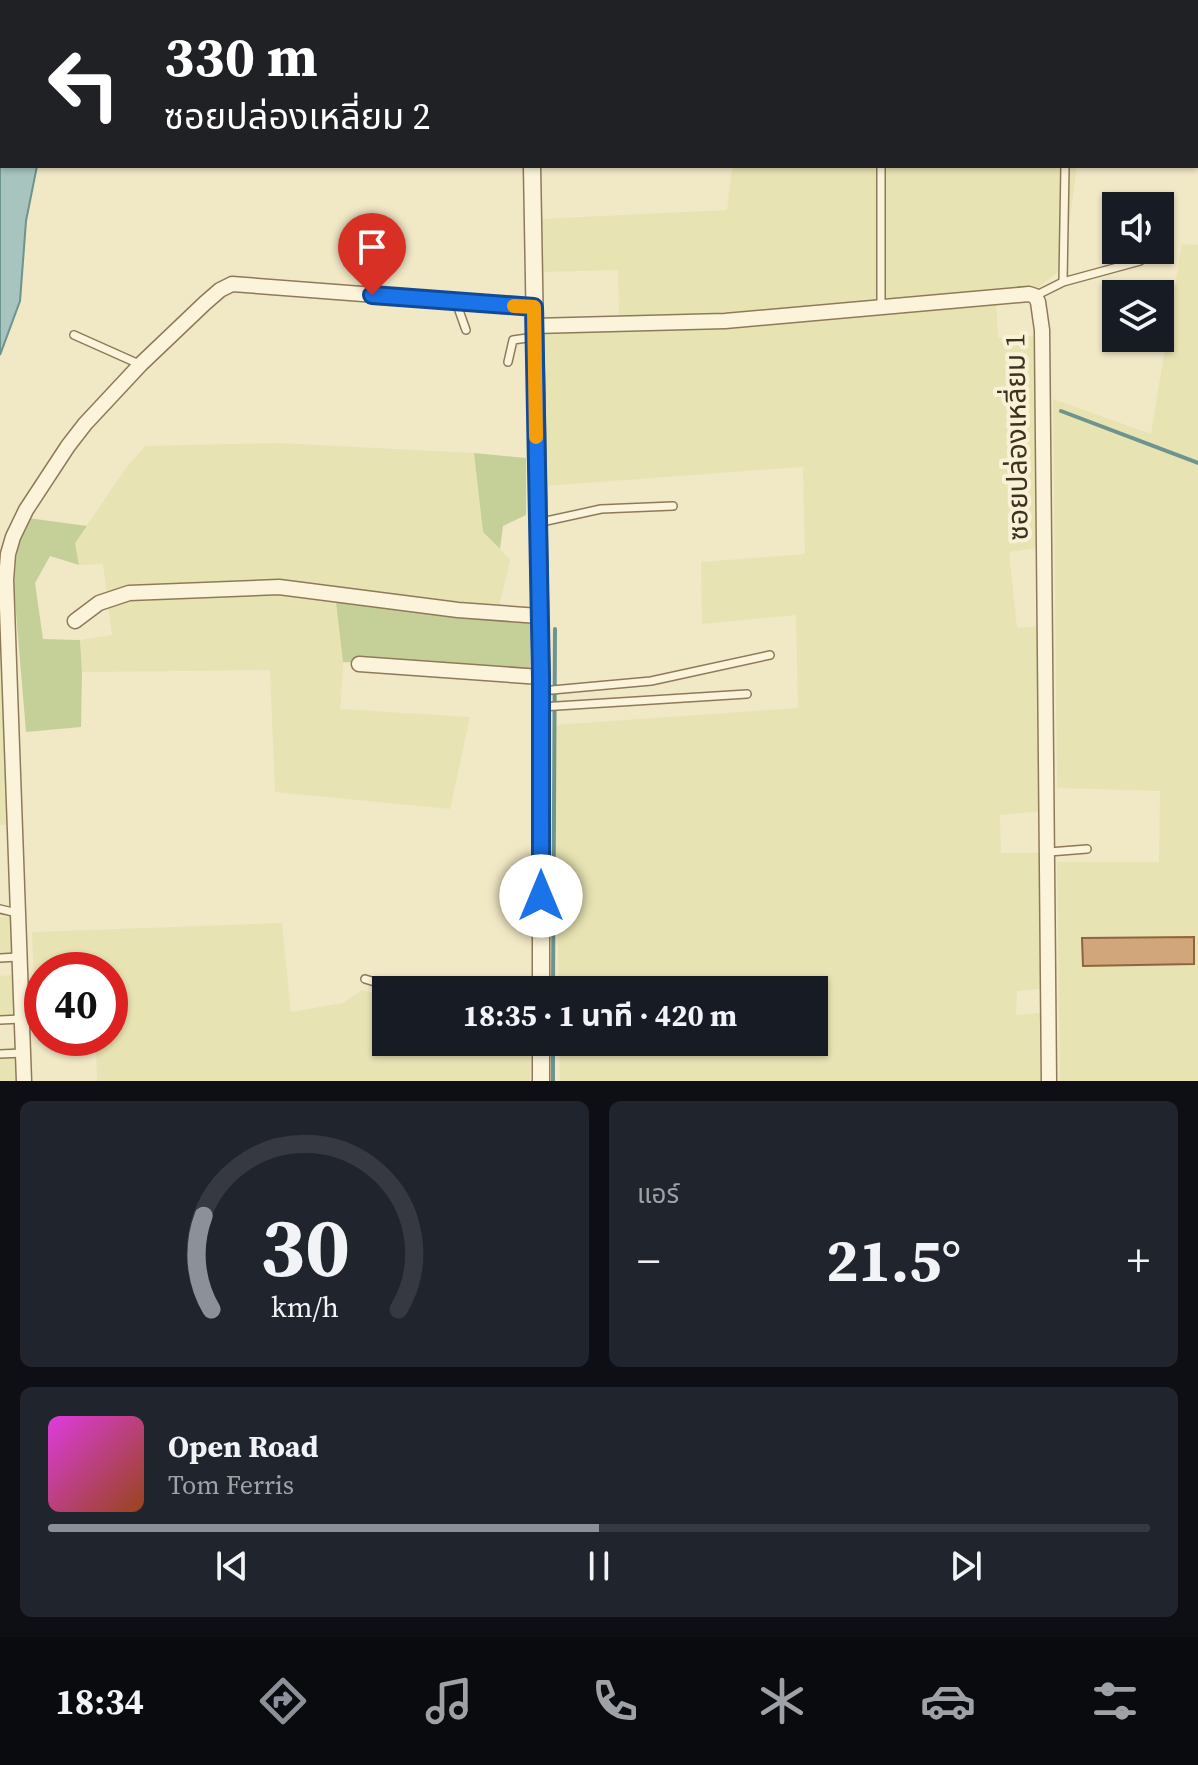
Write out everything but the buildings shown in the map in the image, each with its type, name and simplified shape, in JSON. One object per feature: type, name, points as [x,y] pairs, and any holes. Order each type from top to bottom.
[{"type":"street","points":[[532,168],[541,691],[541,976]]},
{"type":"street","points":[[24,1081],[3,567],[19,523],[68,446],[141,364],[205,303],[232,284],[534,307]]},
{"type":"street","name":"ซอยปล่องเหลี่ยม 1","points":[[534,331],[725,321],[1029,294],[1035,296],[1042,330],[1049,1081]]},
{"type":"street","points":[[75,621],[99,603],[129,593],[279,587],[458,610],[539,616]]},
{"type":"street","points":[[359,664],[541,691]]},
{"type":"street","points":[[541,1056],[541,1081]]},
{"type":"lane","points":[[881,168],[881,308]]},
{"type":"lane","points":[[1063,282],[1065,168]]},
{"type":"lane","points":[[1035,296],[1063,282],[1129,264]]},
{"type":"lane","points":[[456,302],[466,330]]},
{"type":"lane","points":[[508,362],[513,340],[534,331]]},
{"type":"lane","points":[[74,335],[141,364]]},
{"type":"lane","points":[[537,523],[601,509],[673,506]]},
{"type":"lane","points":[[541,691],[651,681],[770,655]]},
{"type":"lane","points":[[541,691],[747,694]]},
{"type":"lane","points":[[1049,852],[1087,849]]},
{"type":"lane","points":[[0,909],[17,913]]},
{"type":"lane","points":[[0,958],[18,957]]},
{"type":"lane","points":[[365,979],[372,981]]},
{"type":"lane","points":[[0,1020],[21,1019]]},
{"type":"lane","points":[[0,1054],[23,1053]]},
{"type":"shaded area","points":[[732,168],[1077,168],[1063,268],[1036,289],[873,304],[619,319],[618,270],[541,272],[541,219],[727,210]]},
{"type":"shaded area","points":[[1182,244],[1198,245],[1198,1081],[1060,1081],[1057,862],[1159,862],[1160,791],[1057,788],[1053,399],[1151,434],[1164,352],[1174,352],[1174,293]]},
{"type":"shaded area","points":[[996,303],[998,338],[1035,336],[1038,548],[1009,552],[1017,628],[1040,626],[1044,811],[1000,815],[1001,853],[1042,853],[1041,989],[1017,991],[1016,1015],[1040,1013],[1042,1081],[560,1081],[559,1056],[828,1056],[828,976],[559,976],[554,725],[798,708],[796,615],[702,624],[701,562],[805,554],[803,467],[544,486],[543,334]]},
{"type":"shaded area","points":[[279,443],[474,453],[483,532],[510,560],[498,611],[336,603],[344,657],[340,709],[470,717],[450,809],[275,792],[270,670],[82,672],[80,640],[112,635],[103,564],[79,565],[75,543],[126,468],[145,446]]},
{"type":"shaded area","points":[[0,559],[8,825],[0,825]]},
{"type":"shaded area","points":[[0,917],[11,917],[14,962],[0,963]]},
{"type":"shaded area","points":[[282,923],[291,1012],[343,1003],[362,990],[372,992],[372,1056],[531,1056],[530,1081],[97,1081],[96,1056],[128,1056],[128,952],[33,952],[32,932]]},
{"type":"shaded area","points":[[13,975],[14,1016],[0,1016],[0,976]]},
{"type":"shaded area","points":[[15,1047],[16,1081],[0,1081],[0,1049]]},
{"type":"green space","points":[[474,453],[526,458],[526,515],[503,526],[500,549],[483,532]]},
{"type":"green space","points":[[28,518],[87,526],[75,543],[79,565],[50,556],[35,583],[43,639],[80,640],[81,727],[26,732],[14,588],[17,546]]},
{"type":"green space","points":[[336,602],[521,619],[530,624],[530,672],[343,662]]},
{"type":"water","points":[[0,168],[37,168],[26,221],[20,301],[0,355]]},
{"type":"waterway","points":[[1061,411],[1198,463]]},
{"type":"waterway","points":[[553,976],[555,629]]},
{"type":"waterway","points":[[553,1056],[553,1081]]},
{"type":"slow traffic","points":[[514,306],[534,307],[536,437]]},
{"type":"route","points":[[372,295],[534,307],[541,677],[541,896]]}]
